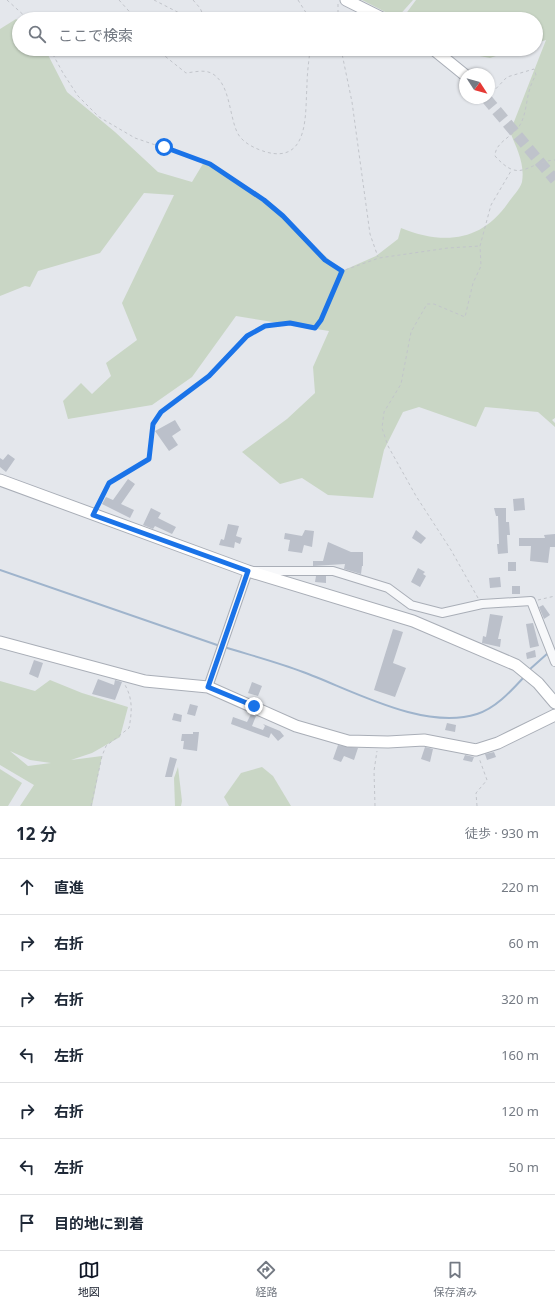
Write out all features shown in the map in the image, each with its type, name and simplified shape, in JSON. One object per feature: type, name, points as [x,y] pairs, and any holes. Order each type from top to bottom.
[{"type":"street","points":[[346,0],[370,12]]},
{"type":"street","points":[[442,56],[459,70]]},
{"type":"street","points":[[0,480],[248,571],[413,621],[501,657],[528,674],[555,703]]},
{"type":"street","points":[[248,571],[334,571],[388,588],[411,605],[442,613],[482,604],[531,601],[555,662]]},
{"type":"street","points":[[208,687],[248,571]]},
{"type":"street","points":[[0,642],[145,681],[208,687],[254,706],[296,726],[348,741],[378,742],[424,740],[476,750],[498,743],[555,715]]},
{"type":"path","points":[[7,0],[20,12]]},
{"type":"path","points":[[119,0],[130,12]]},
{"type":"path","points":[[154,0],[177,12]]},
{"type":"path","points":[[193,0],[202,12]]},
{"type":"path","points":[[298,0],[306,12]]},
{"type":"path","points":[[338,12],[339,0]]},
{"type":"path","points":[[54,56],[78,96],[99,117],[135,138],[210,164],[234,179],[283,216],[325,260],[342,271]]},
{"type":"path","points":[[165,56],[186,73],[204,71],[214,74],[225,88],[230,111],[238,134],[253,148],[273,154],[287,152],[302,137],[306,123],[310,56]]},
{"type":"path","points":[[342,56],[352,102],[370,234],[379,258]]},
{"type":"path","points":[[495,90],[507,77],[534,69],[536,75],[529,85],[525,111],[518,128],[505,139],[495,152],[495,156],[511,171],[523,171],[555,160]]},
{"type":"path","points":[[482,604],[451,550],[416,496],[388,446],[382,428],[384,412],[401,384],[411,332],[427,304],[434,304],[465,317],[473,283],[481,266],[480,246],[491,205],[511,171]]},
{"type":"path","points":[[93,515],[109,483],[149,459],[153,424],[161,412],[209,376],[247,336],[265,326],[290,323],[315,328],[321,320],[342,271],[379,258],[448,248],[480,246]]},
{"type":"path","points":[[531,601],[555,596]]},
{"type":"path","points":[[91,806],[102,756],[106,746],[129,728],[131,696],[119,674]]},
{"type":"path","points":[[375,806],[374,771],[378,742]]},
{"type":"path","points":[[476,750],[487,780],[476,793],[477,806]]},
{"type":"green space","points":[[362,0],[413,0],[402,12],[385,12]]},
{"type":"green space","points":[[416,0],[555,0],[555,418],[552,420],[555,423],[555,427],[538,412],[485,407],[476,427],[419,407],[403,412],[384,450],[373,498],[328,495],[302,478],[280,484],[242,452],[287,419],[315,393],[313,367],[329,331],[236,316],[192,377],[152,405],[68,419],[63,401],[81,383],[92,394],[111,376],[106,363],[137,340],[122,303],[174,195],[144,193],[100,253],[38,271],[30,287],[25,286],[0,296],[0,29],[12,22],[12,56],[49,56],[67,92],[115,132],[158,172],[192,182],[204,162],[253,192],[342,271],[376,256],[398,239],[401,228],[432,237],[446,238],[473,233],[486,226],[497,216],[518,190],[522,182],[523,175],[521,163],[510,132],[540,56],[543,56],[543,48],[546,40],[543,41],[543,12],[407,12]]},
{"type":"green space","points":[[480,56],[496,56],[490,58]]},
{"type":"green space","points":[[50,680],[82,693],[128,707],[120,737],[92,753],[71,760],[102,756],[92,806],[20,806],[34,785],[0,765],[0,681],[35,691]],"holes":[[[10,751],[30,760],[51,763],[28,766]]]},
{"type":"green space","points":[[178,767],[182,801],[181,806],[175,806],[174,778]]},
{"type":"green space","points":[[262,767],[273,776],[291,806],[229,806],[224,797],[241,773]]},
{"type":"green space","points":[[0,769],[22,783],[8,806],[0,806]]},
{"type":"building","points":[[175,420],[181,430],[172,436],[178,445],[169,451],[155,431]]},
{"type":"building","points":[[8,454],[15,459],[6,472],[0,467],[0,458],[3,460]]},
{"type":"building","points":[[128,479],[135,484],[121,504],[134,510],[130,518],[102,504],[106,497],[113,500]]},
{"type":"building","points":[[524,498],[525,510],[514,511],[513,499]]},
{"type":"building","points":[[151,508],[161,513],[158,518],[176,527],[172,534],[155,526],[153,529],[143,525]]},
{"type":"building","points":[[494,508],[506,508],[506,522],[509,522],[510,535],[507,535],[508,553],[498,554],[498,516],[496,516]]},
{"type":"building","points":[[228,524],[239,526],[236,536],[242,538],[240,544],[235,542],[234,548],[219,545],[221,539],[224,540]]},
{"type":"building","points":[[305,530],[314,531],[312,547],[304,545],[302,553],[288,551],[290,540],[284,539],[285,533],[302,536]]},
{"type":"building","points":[[416,530],[426,538],[421,544],[412,538]]},
{"type":"building","points":[[555,534],[555,547],[550,547],[548,563],[530,561],[531,546],[519,546],[519,538],[545,538],[544,535]]},
{"type":"building","points":[[328,542],[351,552],[363,552],[363,566],[361,574],[344,569],[345,564],[313,566],[313,561],[323,561]]},
{"type":"building","points":[[508,562],[516,562],[516,571],[508,571]]},
{"type":"building","points":[[418,568],[425,572],[423,574],[426,576],[420,587],[411,582]]},
{"type":"building","points":[[316,576],[326,576],[326,583],[315,582]]},
{"type":"building","points":[[500,577],[501,587],[490,588],[489,578]]},
{"type":"building","points":[[512,586],[520,586],[520,594],[512,594]]},
{"type":"building","points":[[543,605],[550,615],[544,619],[539,607]]},
{"type":"building","points":[[490,614],[503,616],[498,639],[501,639],[500,647],[482,643],[483,636],[486,637]]},
{"type":"building","points":[[533,623],[539,646],[530,648],[526,624]]},
{"type":"building","points":[[393,629],[403,632],[393,663],[406,668],[395,697],[374,690]]},
{"type":"building","points":[[535,650],[536,657],[527,659],[526,653]]},
{"type":"building","points":[[34,660],[43,663],[38,678],[29,674]]},
{"type":"building","points":[[98,679],[114,685],[115,680],[122,682],[115,700],[92,694]]},
{"type":"building","points":[[252,682],[262,686],[258,696],[248,693]]},
{"type":"building","points":[[190,704],[198,706],[195,716],[187,714]]},
{"type":"building","points":[[174,713],[182,715],[181,722],[172,720]]},
{"type":"building","points":[[251,714],[256,716],[252,726],[263,730],[265,726],[263,724],[280,731],[284,736],[278,741],[271,733],[269,738],[231,724],[233,717],[247,722]]},
{"type":"building","points":[[447,723],[456,725],[455,732],[445,730]]},
{"type":"building","points":[[193,732],[199,732],[197,751],[183,749],[184,741],[181,741],[182,734],[193,734]]},
{"type":"building","points":[[338,745],[358,748],[354,760],[344,756],[341,762],[333,759]]},
{"type":"building","points":[[425,747],[433,749],[430,762],[421,759]]},
{"type":"building","points":[[494,752],[496,757],[487,760],[485,754]]},
{"type":"building","points":[[465,755],[474,757],[472,762],[463,760]]},
{"type":"building","points":[[170,757],[177,759],[172,777],[165,777]]},
{"type":"waterway","points":[[0,570],[220,646]]},
{"type":"waterway","points":[[224,647],[293,668],[388,706],[412,713],[434,717],[456,718],[477,714],[491,708],[524,677]]},
{"type":"waterway","points":[[529,670],[548,653]]},
{"type":"tunnel","points":[[491,104],[555,180]]},
{"type":"route","points":[[164,147],[210,164],[234,179],[264,200],[283,216],[325,260],[342,271],[321,320],[315,328],[290,323],[265,326],[247,336],[209,376],[161,412],[153,424],[149,459],[109,483],[93,515],[248,571],[208,687],[254,706]]}]
